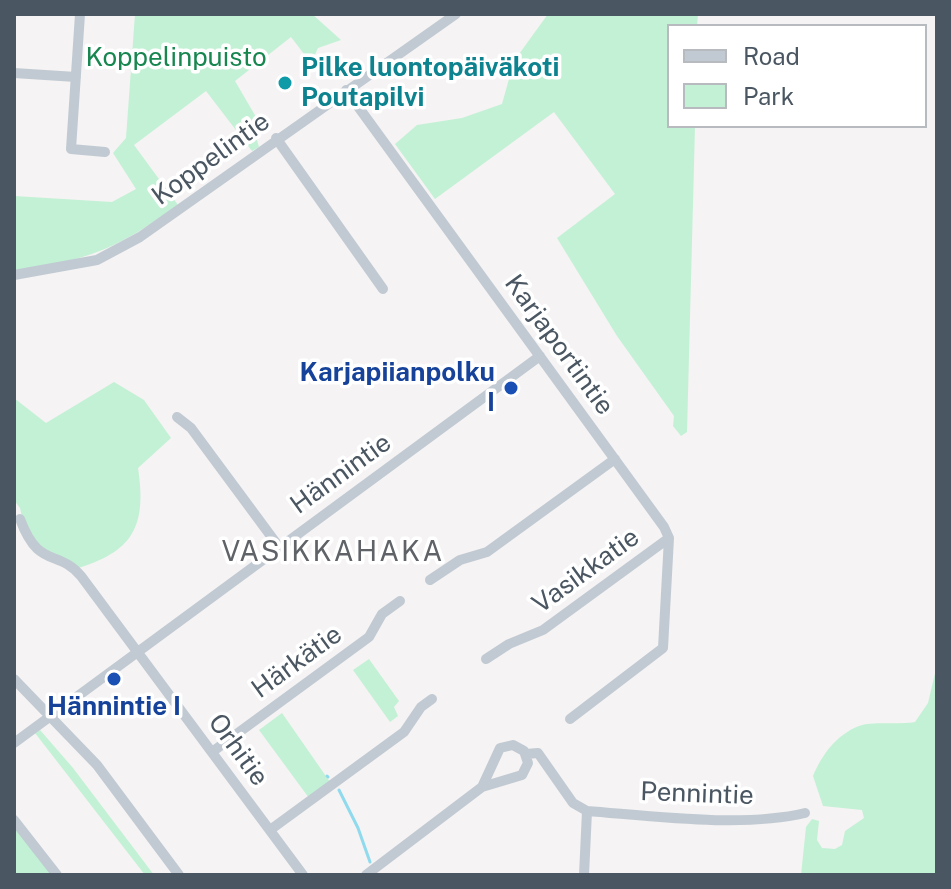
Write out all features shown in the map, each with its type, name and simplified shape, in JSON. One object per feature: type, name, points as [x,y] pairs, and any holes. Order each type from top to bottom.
[{"type":"street","points":[[80,14],[71,149],[105,152]]},
{"type":"street","name":"Koppelintie","points":[[14,275],[66,268],[97,260],[120,249],[276,138],[433,34],[456,14]]},
{"type":"street","points":[[14,73],[76,77]]},
{"type":"street","name":"Karjaportintie","points":[[346,90],[669,538]]},
{"type":"street","points":[[276,138],[383,289]]},
{"type":"street","name":"Hännintie","points":[[14,743],[540,356]]},
{"type":"street","points":[[177,417],[191,428],[279,547]]},
{"type":"street","points":[[430,580],[460,560],[487,552],[615,459]]},
{"type":"street","name":"Orhitie","points":[[20,519],[35,549],[75,569],[81,576],[303,875]]},
{"type":"street","points":[[570,719],[663,648],[669,538]]},
{"type":"street","name":"Vasikkatie","points":[[486,659],[509,644],[543,630],[669,538]]},
{"type":"street","name":"Härkätie","points":[[212,752],[369,637],[382,614],[400,601]]},
{"type":"street","points":[[14,679],[97,765],[179,875]]},
{"type":"street","points":[[270,830],[404,732],[421,707],[432,699]]},
{"type":"street","points":[[482,787],[500,748],[513,745],[526,754],[538,753],[573,803],[587,811],[584,875]]},
{"type":"street","points":[[366,875],[482,787],[522,775],[527,767],[526,754]]},
{"type":"street","name":"Pennintie","points":[[587,811],[697,818],[787,817],[805,813]]},
{"type":"street","points":[[14,820],[57,875]]},
{"type":"green space","name":"Koppelinpuisto","points":[[135,14],[312,14],[341,40],[318,48],[311,63],[291,37],[235,81],[256,117],[253,127],[259,147],[252,151],[206,91],[134,145],[178,205],[119,243],[83,257],[14,272],[14,196],[112,202],[136,189],[113,153],[126,138]]},
{"type":"green space","points":[[548,14],[698,14],[697,24],[667,24],[667,128],[695,128],[687,432],[681,436],[673,426],[674,416],[617,336],[557,238],[615,194],[554,112],[435,199],[395,144],[417,125],[462,118],[502,104],[514,61]]},
{"type":"green space","points":[[114,382],[144,400],[171,438],[138,468],[140,506],[132,534],[111,554],[75,569],[26,536],[20,508],[14,500],[14,398],[46,423]]},
{"type":"green space","points":[[369,659],[399,701],[394,707],[398,716],[390,722],[353,670]]},
{"type":"green space","points":[[937,665],[937,875],[801,875],[806,827],[812,819],[819,821],[817,840],[822,848],[835,849],[842,845],[845,831],[864,818],[862,810],[823,806],[813,776],[825,753],[843,735],[859,726],[915,722],[928,703]]},
{"type":"green space","points":[[282,713],[330,782],[309,798],[259,730]]},
{"type":"green space","points":[[40,730],[73,768],[154,875],[145,875],[35,733]]},
{"type":"green space","points":[[14,826],[51,874],[50,875],[14,875]]},
{"type":"waterway","points":[[339,790],[358,828],[370,862]]},
{"type":"place","name":"Pilke luontopäiväkoti Poutapilvi","points":[[285,83]]},
{"type":"place","name":"Karjapiianpolku I","points":[[511,388]]},
{"type":"place","name":"Hännintie I","points":[[114,679]]},
{"type":"district","name":"VASIKKAHAKA","points":[[333,552]]}]
